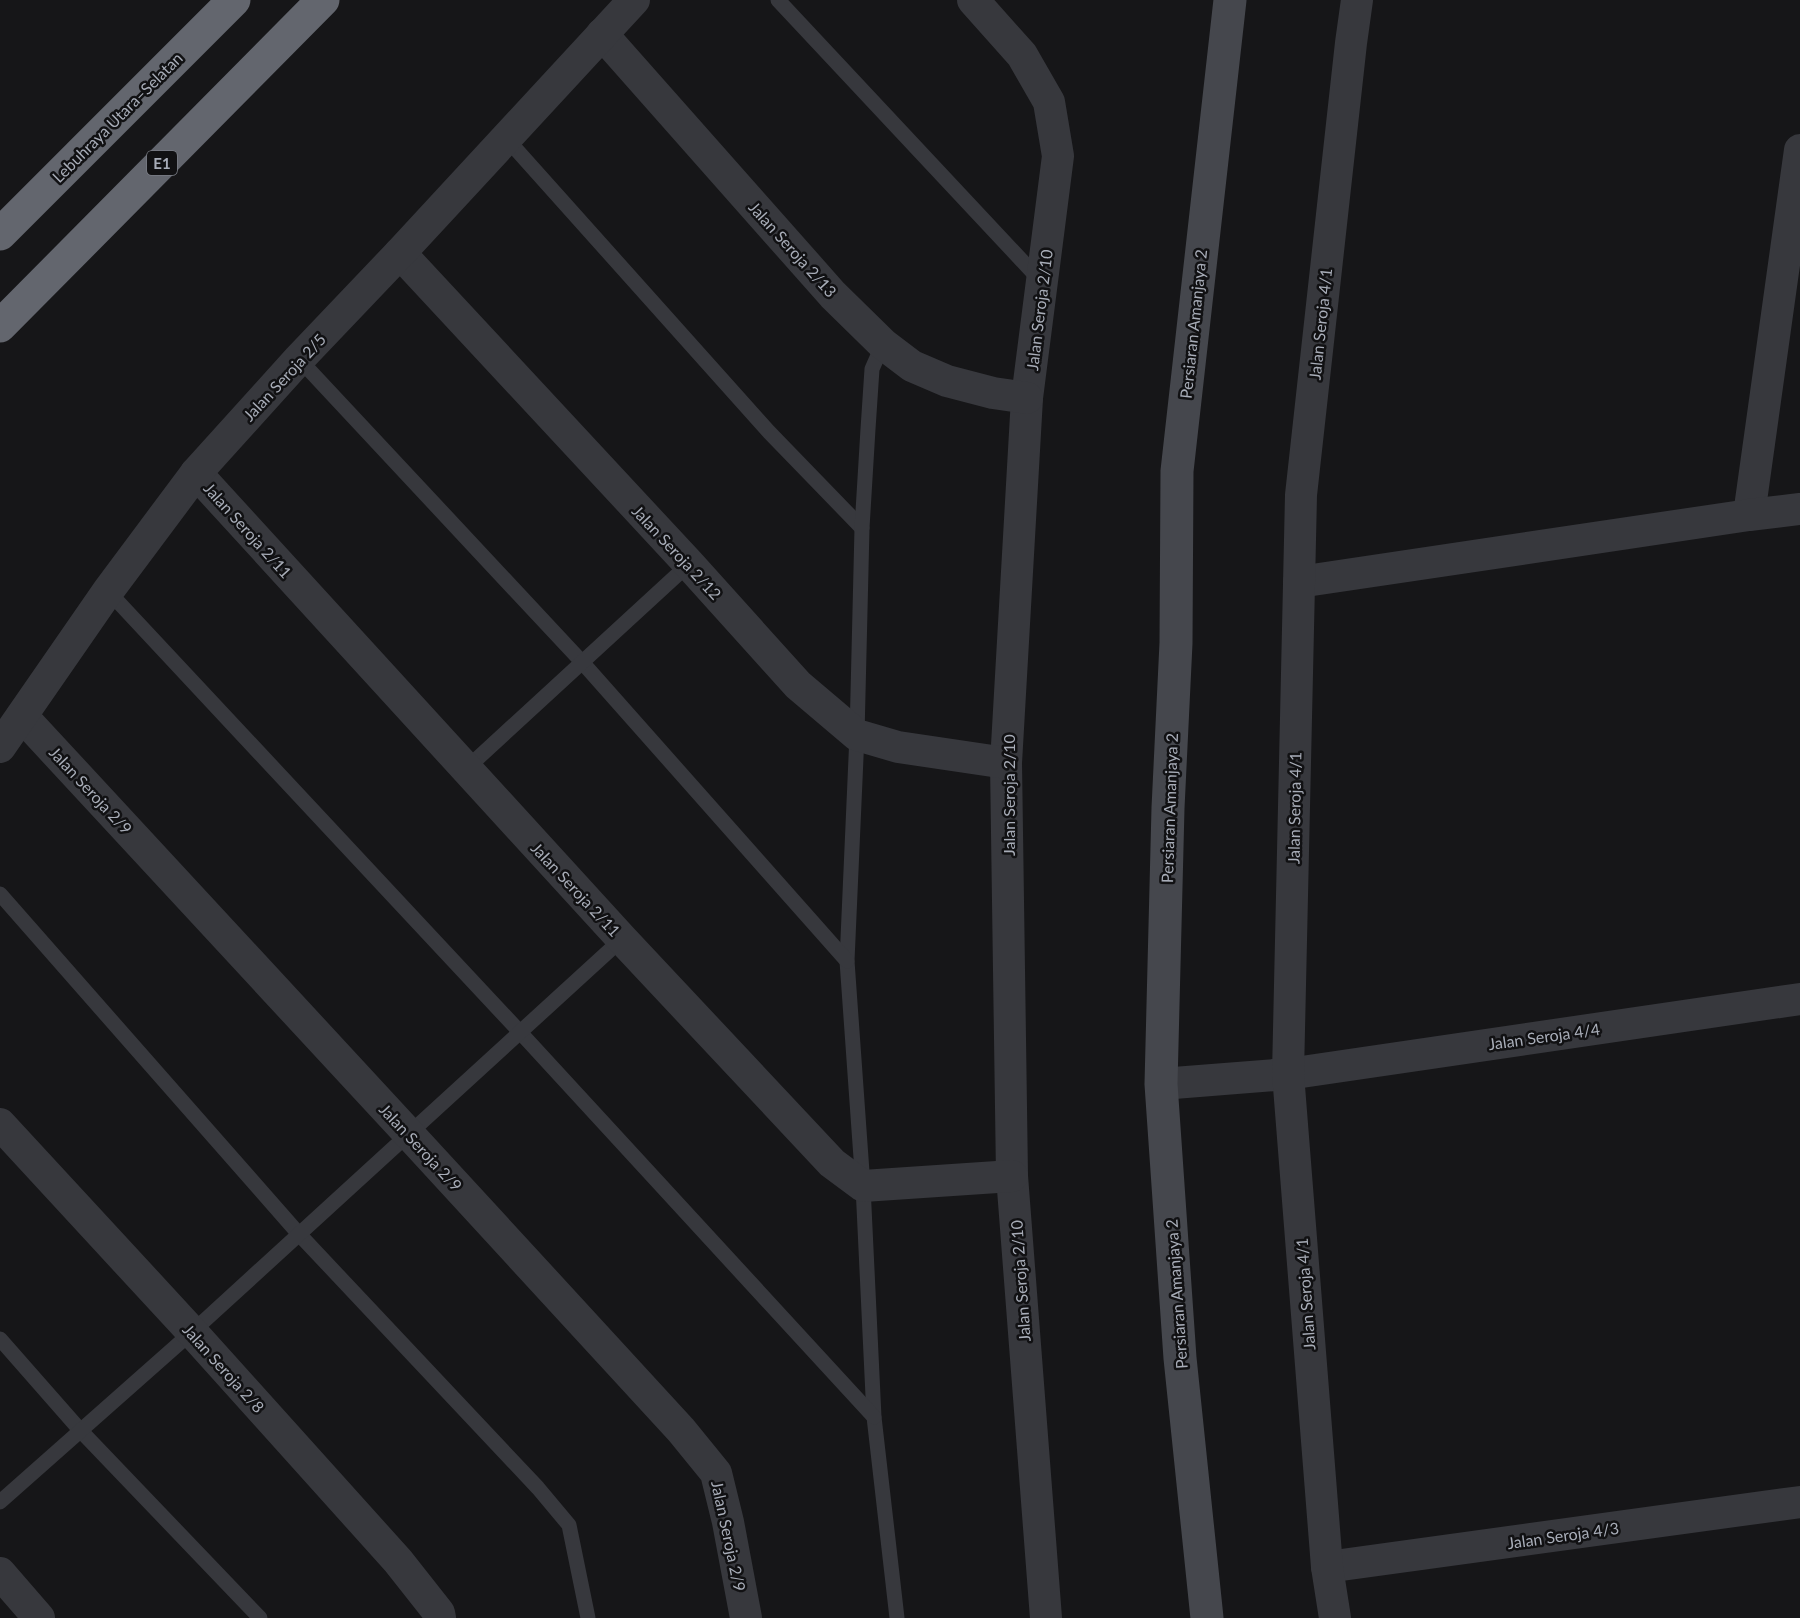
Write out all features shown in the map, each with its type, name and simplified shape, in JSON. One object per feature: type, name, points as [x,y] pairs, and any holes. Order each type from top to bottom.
[{"type":"highway","name":"Lebuhraya Utara–Selatan","points":[[0,234],[234,0]]},
{"type":"highway","name":"E1","points":[[0,326],[323,0]]},
{"type":"street","points":[[602,34],[634,0]]},
{"type":"street","name":"Jalan Seroja 2/10","points":[[973,0],[1022,55],[1048,102],[1058,156],[1028,398],[1006,763],[1012,1176],[1046,1618]]},
{"type":"street","name":"Persiaran Amanjaya 2","points":[[1207,1618],[1180,1358],[1161,1084],[1168,808],[1176,643],[1176,471],[1230,0]]},
{"type":"street","name":"Jalan Seroja 4/1","points":[[1335,1618],[1327,1567],[1288,1074],[1301,495],[1357,0]]},
{"type":"street","name":"Jalan Seroja 2/5","points":[[0,747],[108,591],[196,472],[602,34]]},
{"type":"street","name":"Jalan Seroja 2/13","points":[[602,34],[833,295],[883,344],[912,366],[947,381],[993,393],[1028,398]]},
{"type":"street","points":[[1749,515],[1800,150]]},
{"type":"street","name":"Jalan Seroja 2/12","points":[[400,253],[689,564],[798,685],[857,735],[898,747],[1006,763]]},
{"type":"street","name":"Jalan Seroja 2/11","points":[[196,472],[622,939],[832,1163],[863,1185]]},
{"type":"street","points":[[1299,582],[1800,509]]},
{"type":"street","name":"Jalan Seroja 2/9","points":[[22,716],[673,1421],[716,1473],[728,1522],[746,1618]]},
{"type":"street","name":"Jalan Seroja 4/4","points":[[1161,1084],[1288,1074],[1800,999]]},
{"type":"street","name":"Jalan Seroja 2/8","points":[[0,1124],[398,1560],[439,1613],[440,1618]]},
{"type":"street","points":[[863,1185],[1012,1176]]},
{"type":"street","name":"Jalan Seroja 4/3","points":[[1327,1567],[1800,1503]]},
{"type":"street","points":[[0,1573],[39,1618]]},
{"type":"lane","points":[[778,0],[1043,284]]},
{"type":"lane","points":[[506,138],[769,432],[862,528]]},
{"type":"lane","points":[[883,344],[872,369],[862,528],[857,735],[847,961],[863,1185],[874,1417],[897,1618]]},
{"type":"lane","points":[[299,359],[582,662],[847,961]]},
{"type":"lane","points":[[466,769],[689,564]]},
{"type":"lane","points":[[108,591],[519,1031],[874,1417]]},
{"type":"lane","points":[[0,894],[298,1233],[530,1479],[569,1525],[588,1618]]},
{"type":"lane","points":[[0,1502],[192,1332],[622,939]]},
{"type":"lane","points":[[0,1339],[80,1430],[260,1618]]}]
